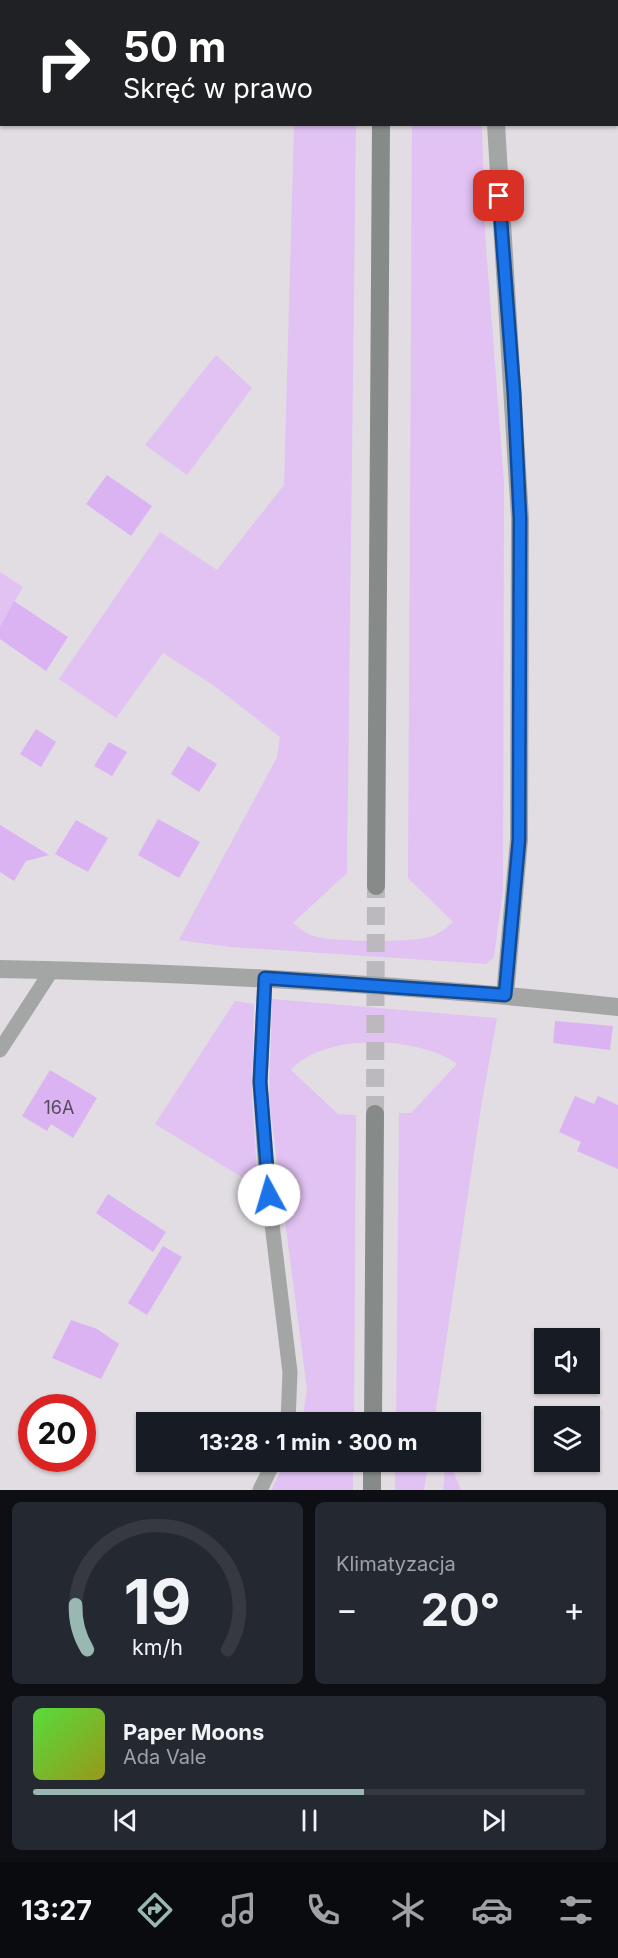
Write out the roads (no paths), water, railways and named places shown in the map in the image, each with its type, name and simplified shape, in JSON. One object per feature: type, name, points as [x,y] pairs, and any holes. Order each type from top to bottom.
[{"type":"main road","points":[[375,886],[381,126]]},
{"type":"main road","points":[[373,1412],[375,1114]]},
{"type":"main road","points":[[372,1472],[372,1490]]},
{"type":"street","points":[[496,126],[520,518],[519,840],[505,995]]},
{"type":"street","points":[[0,969],[265,978],[505,995],[618,1007]]},
{"type":"lane","points":[[0,1050],[52,970]]},
{"type":"lane","points":[[265,978],[260,1082],[266,1175],[290,1372],[288,1412]]},
{"type":"lane","points":[[260,1490],[269,1472]]},
{"type":"tunnel","points":[[375,1114],[376,886]]}]
